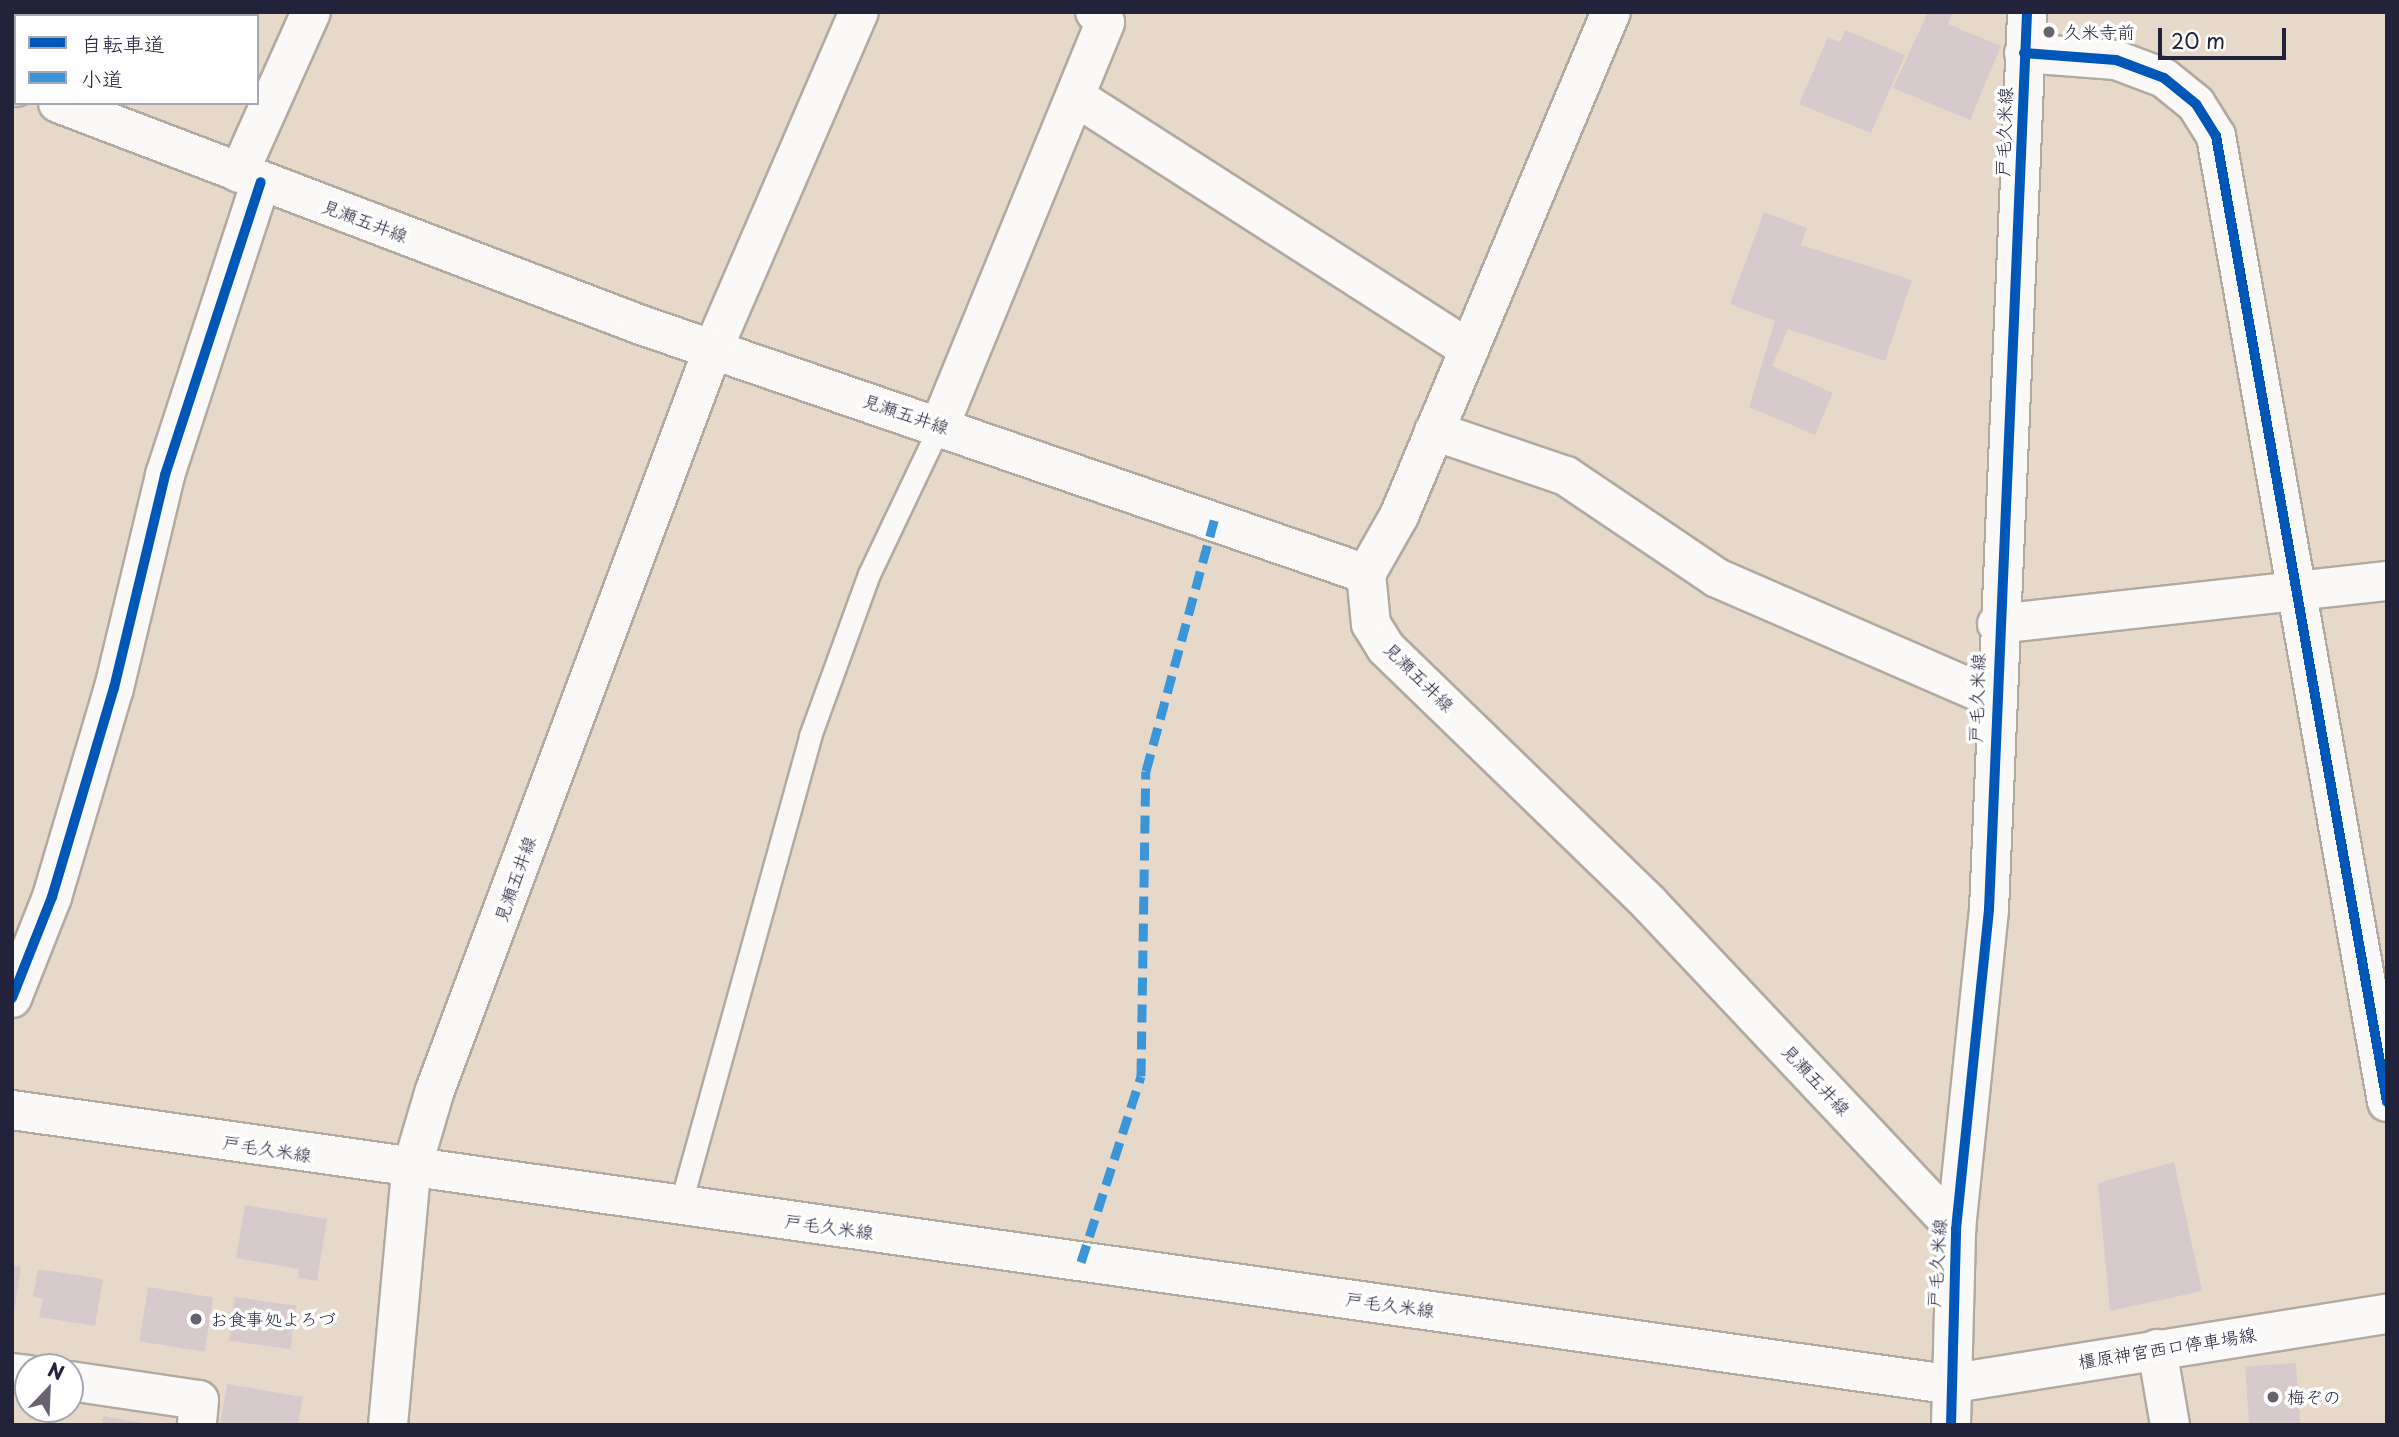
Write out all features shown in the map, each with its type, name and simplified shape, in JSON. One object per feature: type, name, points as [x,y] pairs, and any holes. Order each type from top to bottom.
[{"type":"main road","points":[[12,998],[52,897],[114,688],[165,474],[250,178],[311,12]]},
{"type":"main road","points":[[713,349],[859,12]]},
{"type":"main road","points":[[940,425],[1105,22],[1095,12]]},
{"type":"main road","points":[[1366,574],[1434,431],[1611,12]]},
{"type":"main road","name":"戸毛久米線","points":[[12,1110],[411,1171],[680,1206],[1948,1384],[1956,1229],[1989,908],[1997,624],[2027,12]]},
{"type":"main road","points":[[2025,53],[2116,60],[2164,78],[2196,104],[2216,136],[2299,590],[2387,1102]]},
{"type":"main road","points":[[1076,97],[1469,349]]},
{"type":"main road","name":"見瀬五井線","points":[[63,105],[250,178],[713,349],[1366,574],[1371,624],[1386,648],[1649,903],[1956,1229]]},
{"type":"main road","name":"見瀬五井線","points":[[388,1425],[411,1171],[435,1090],[713,349]]},
{"type":"main road","points":[[1434,431],[1566,476],[1717,578],[1994,699]]},
{"type":"main road","points":[[1997,624],[2387,581]]},
{"type":"main road","name":"橿原神宮西口停車場線","points":[[1948,1384],[2387,1314]]},
{"type":"main road","points":[[2157,1349],[2170,1425]]},
{"type":"main road","points":[[84,1383],[199,1400],[197,1425]]},
{"type":"main road","points":[[1948,1384],[1951,1425]]},
{"type":"lane","points":[[680,1206],[810,736],[869,574],[940,425]]},
{"type":"building","points":[[1928,12],[1953,12],[1948,24],[2001,46],[1970,120],[1893,88]]},
{"type":"building","points":[[1845,30],[1905,55],[1871,133],[1799,104],[1828,37],[1840,42]]},
{"type":"building","points":[[1764,212],[1807,228],[1801,245],[1912,280],[1885,361],[1788,329],[1772,366],[1833,393],[1815,435],[1749,407],[1775,321],[1730,304]]},
{"type":"building","points":[[2174,1162],[2202,1291],[2110,1311],[2098,1183]]},
{"type":"building","points":[[245,1205],[327,1219],[317,1281],[298,1278],[299,1269],[236,1258]]},
{"type":"building","points":[[12,1265],[21,1267],[14,1313],[12,1313]]},
{"type":"building","points":[[38,1269],[103,1279],[95,1326],[39,1317],[43,1299],[33,1297]]},
{"type":"building","points":[[148,1287],[213,1297],[205,1352],[139,1341]]},
{"type":"building","points":[[235,1297],[296,1306],[290,1349],[229,1341]]},
{"type":"building","name":"梅ぞの","points":[[2296,1363],[2300,1425],[2249,1425],[2245,1367]]},
{"type":"building","points":[[227,1384],[303,1397],[298,1425],[220,1425]]},
{"type":"building","points":[[103,1416],[143,1423],[143,1425],[102,1425]]},
{"type":"marked path","points":[[1081,1262],[1141,1076],[1146,771],[1214,520]]},
{"type":"cycle path","points":[[1951,1425],[1956,1229],[1989,909],[2027,12]]},
{"type":"cycle path","points":[[2024,53],[2116,60],[2164,78],[2196,104],[2216,136],[2387,1102]]},
{"type":"cycle path","points":[[12,998],[52,897],[114,688],[165,475],[261,182]]},
{"type":"place","name":"久米寺前","points":[[2049,32]]},
{"type":"place","name":"お食事処よろづ","points":[[196,1319]]},
{"type":"place","name":"梅ぞの","points":[[2273,1397]]}]
